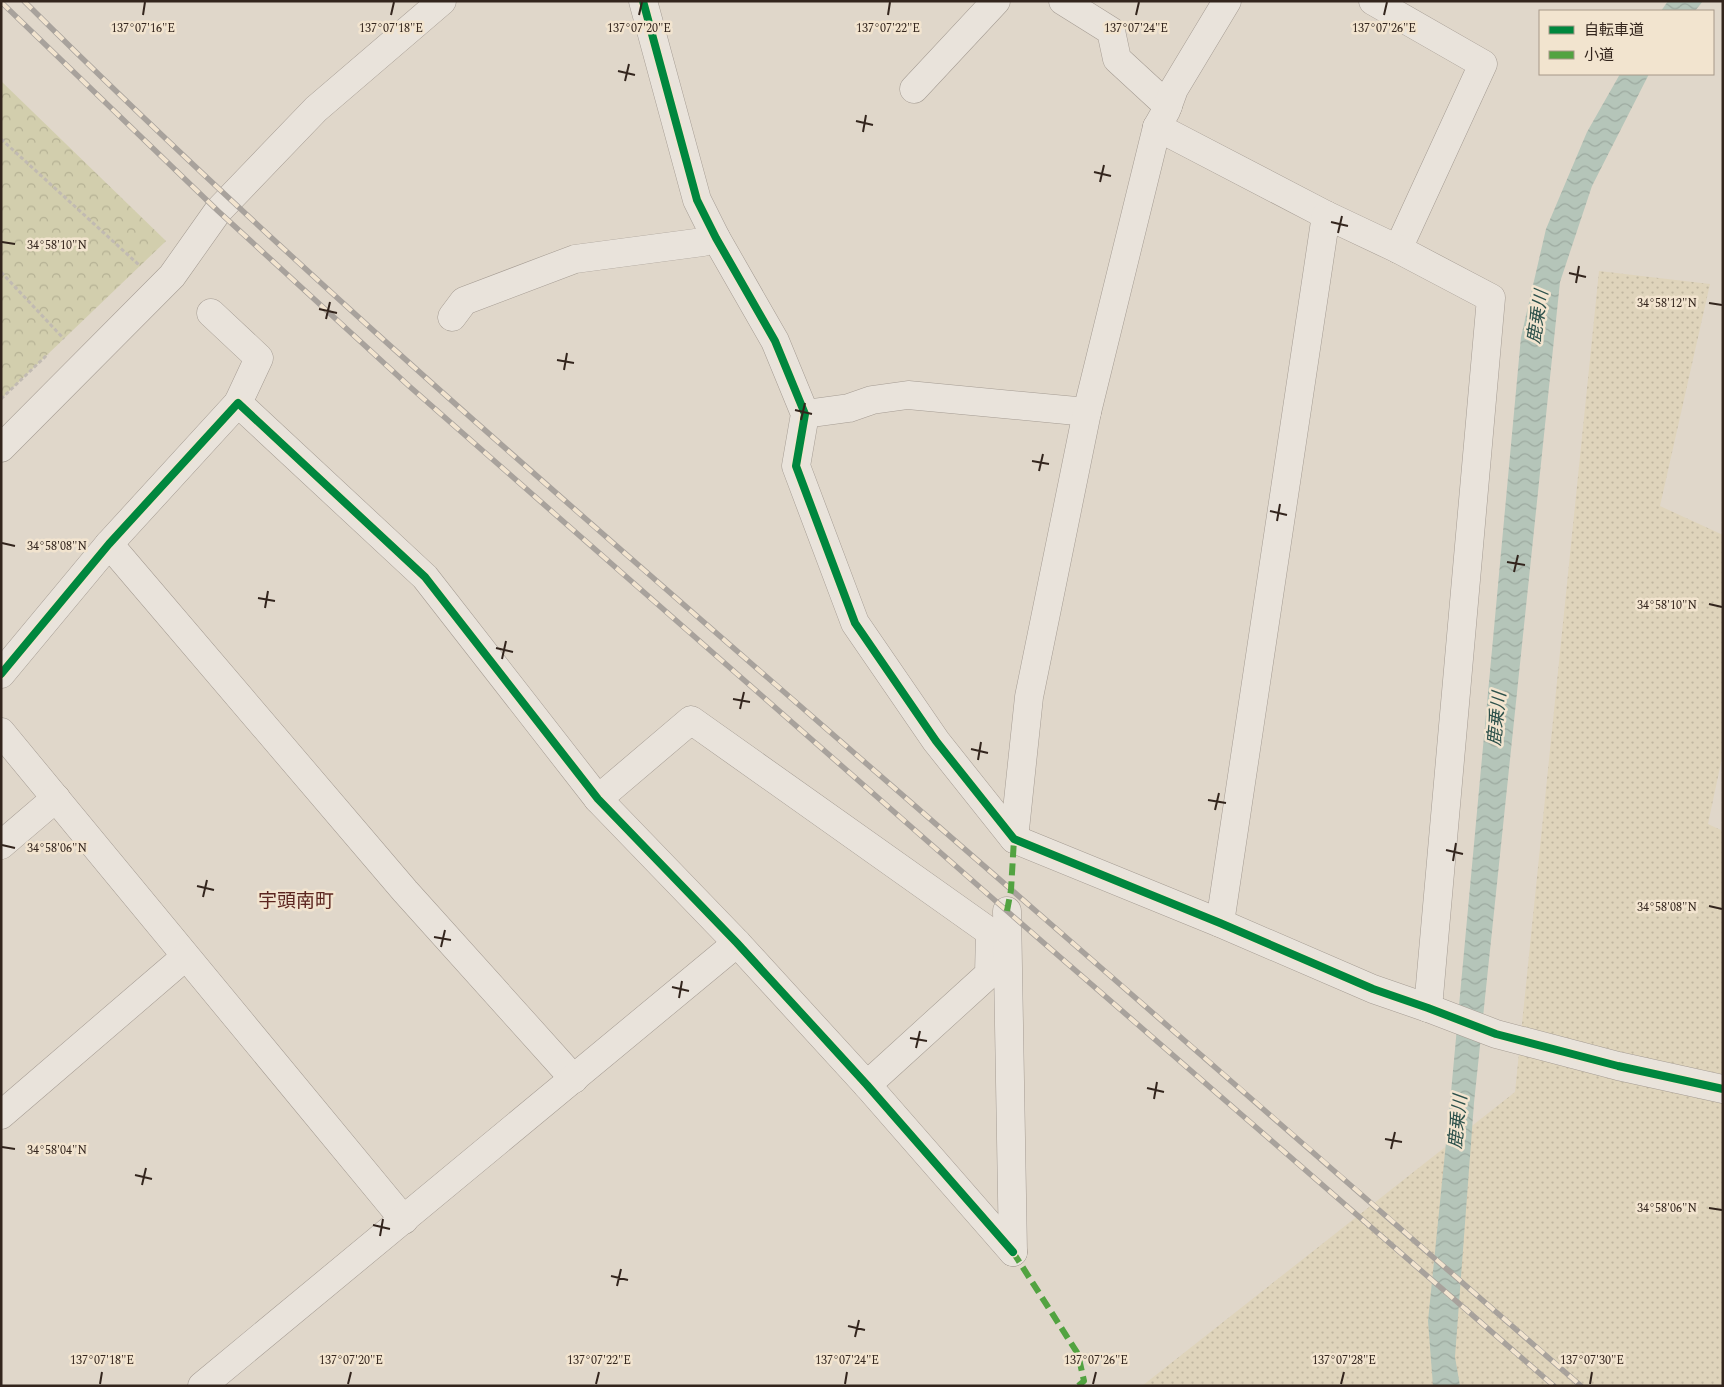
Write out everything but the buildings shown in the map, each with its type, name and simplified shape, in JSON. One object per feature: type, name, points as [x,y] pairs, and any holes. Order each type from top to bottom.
[{"type":"street","points":[[1,448],[172,276],[218,211],[316,109],[442,1]]},
{"type":"street","points":[[643,1],[697,200],[716,238],[774,341],[805,414],[796,466],[854,623],[936,741],[1014,839],[1220,923],[1373,989],[1496,1034],[1618,1066],[1723,1089]]},
{"type":"street","points":[[914,89],[996,1]]},
{"type":"street","points":[[1063,1],[1111,31],[1117,59],[1162,116],[1326,215],[1398,249],[1491,298],[1428,1008]]},
{"type":"street","points":[[1014,839],[1029,697],[1087,412],[1162,116],[1174,89],[1227,1]]},
{"type":"street","points":[[1373,1],[1483,64],[1398,249]]},
{"type":"street","points":[[1220,923],[1326,215]]},
{"type":"street","points":[[452,318],[464,301],[575,259],[703,242],[716,238]]},
{"type":"street","points":[[1,674],[109,544],[238,403],[259,358],[211,313]]},
{"type":"street","points":[[805,414],[849,408],[872,400],[908,395],[1087,412]]},
{"type":"street","points":[[238,403],[425,577],[598,799],[737,943],[867,1085],[1013,1252],[1008,911]]},
{"type":"street","points":[[109,544],[405,891],[574,1078]]},
{"type":"street","points":[[598,799],[691,720],[990,932],[989,974],[867,1085]]},
{"type":"street","points":[[1,732],[404,1220]]},
{"type":"street","points":[[1,845],[56,798]]},
{"type":"street","points":[[202,1386],[737,943]]},
{"type":"street","points":[[1,1115],[185,957]]},
{"type":"path","points":[[1,140],[140,266]]},
{"type":"path","points":[[1,272],[64,339],[57,345]]},
{"type":"path","points":[[1,399],[50,352]]},
{"type":"shaded area","points":[[1599,271],[1710,284],[1660,506],[1723,535],[1723,753],[1708,824],[1723,831],[1723,1386],[1142,1386],[1515,1092]]},
{"type":"green space","points":[[1,81],[166,241],[1,399]]},
{"type":"water","points":[[1668,1],[1703,1],[1696,10],[1662,10]]},
{"type":"water","name":"鹿乗川","points":[[1619,75],[1648,75],[1592,186],[1560,282],[1474,1103],[1455,1357],[1460,1386],[1433,1386],[1428,1321],[1521,337],[1546,229],[1587,132]]},
{"type":"railway","points":[[24,1],[205,176],[484,430],[1581,1386]]},
{"type":"railway","points":[[1,2],[218,211],[409,386],[1007,911],[1554,1386]]},
{"type":"marked path","points":[[1007,911],[1011,890],[1014,839]]},
{"type":"marked path","points":[[1013,1252],[1078,1354],[1084,1381],[1078,1386]]},
{"type":"cycle path","points":[[643,1],[697,200],[716,238],[775,341],[805,414],[796,466],[855,623],[936,741],[1014,839],[1220,923],[1373,989],[1496,1034],[1618,1066],[1723,1089]]},
{"type":"cycle path","points":[[1,674],[109,544],[238,403],[425,577],[598,799],[737,943],[867,1085],[1013,1252]]},
{"type":"district","name":"宇頭南町","points":[[296,901]]}]
